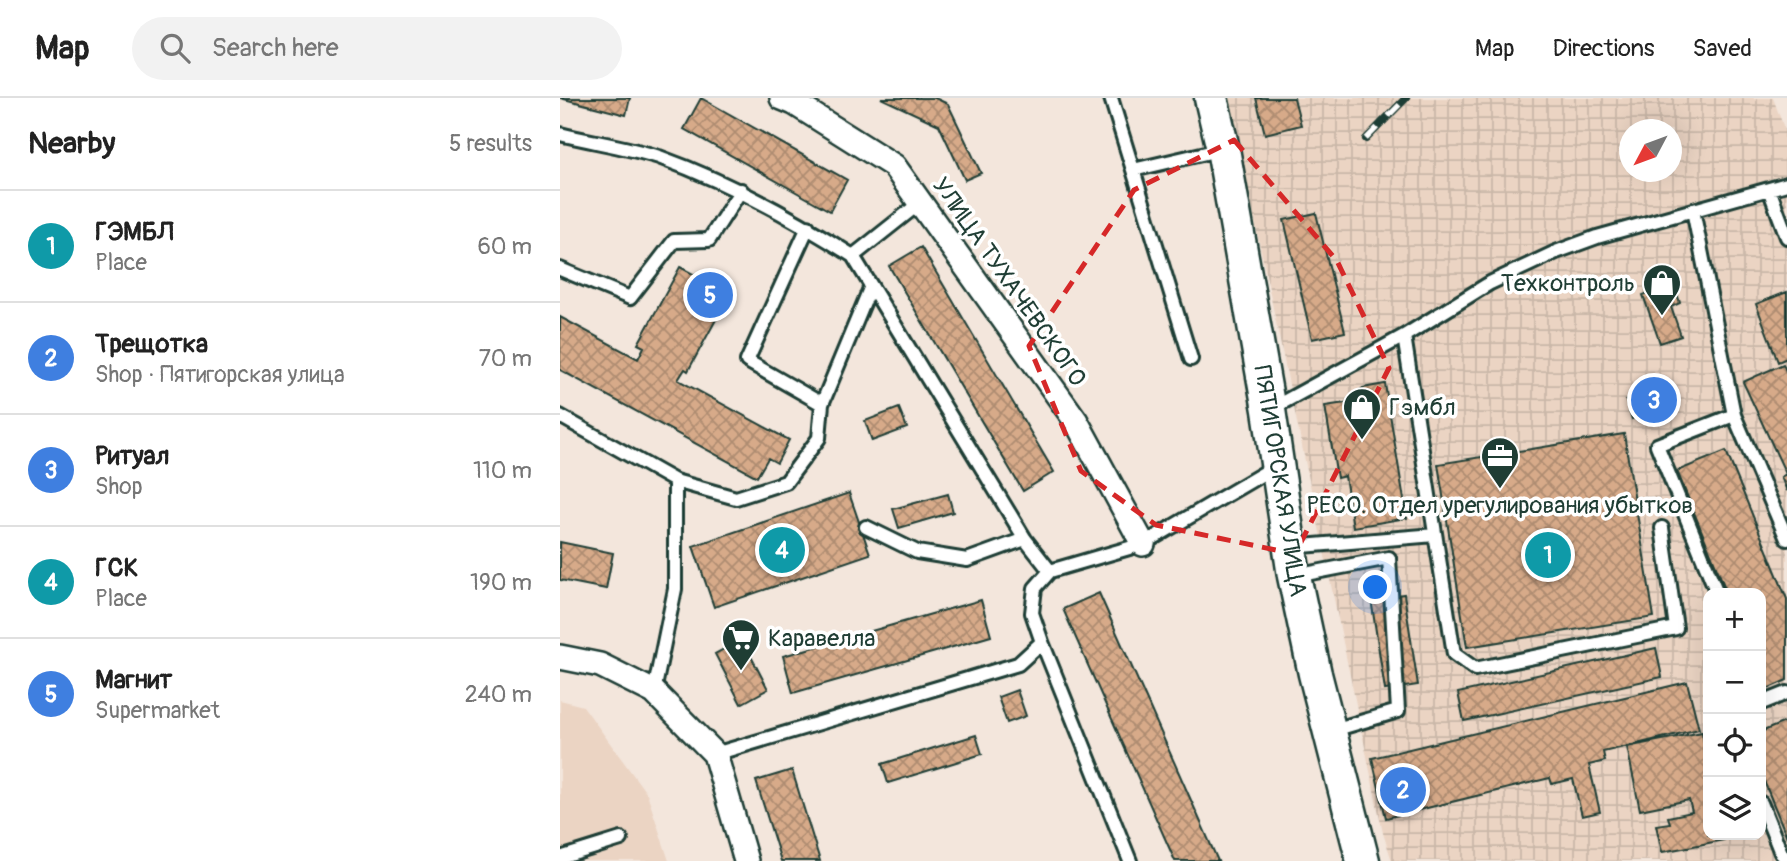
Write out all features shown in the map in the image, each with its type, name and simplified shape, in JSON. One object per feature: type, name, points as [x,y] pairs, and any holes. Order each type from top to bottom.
[{"type":"main road","name":"ПЯТИГОРСКАЯ УЛИЦА","points":[[1211,98],[1223,149],[1269,411],[1292,562],[1329,731],[1363,861]]},
{"type":"street","name":"УЛИЦА ТУХАЧЕВСКОГО","points":[[782,98],[894,166],[1076,421],[1143,544]]},
{"type":"street","points":[[560,657],[600,665],[654,692],[715,754],[746,861]]},
{"type":"lane","points":[[1111,98],[1191,359]]},
{"type":"lane","points":[[560,134],[657,157],[741,190],[808,227],[853,256],[1026,539],[1050,571]]},
{"type":"lane","points":[[1133,170],[1223,149]]},
{"type":"lane","points":[[1269,411],[1404,336],[1490,283],[1556,252],[1597,237],[1787,184]]},
{"type":"lane","points":[[1769,189],[1787,237]]},
{"type":"lane","points":[[560,269],[631,298],[674,241],[709,240],[741,190]]},
{"type":"lane","points":[[853,256],[921,202]]},
{"type":"lane","points":[[1693,210],[1734,415],[1787,539]]},
{"type":"lane","points":[[808,227],[747,361],[822,404]]},
{"type":"lane","points":[[560,416],[675,481],[736,498],[786,482],[819,438],[822,404],[871,286]]},
{"type":"lane","points":[[1404,336],[1454,654],[1475,669],[1676,628],[1661,528]]},
{"type":"lane","points":[[1715,588],[1657,445],[1734,415]]},
{"type":"lane","points":[[1130,861],[1042,642],[1032,613],[1035,588],[1050,571],[1143,544],[1277,466]]},
{"type":"lane","points":[[654,692],[675,589],[675,481]]},
{"type":"lane","points":[[866,527],[917,552],[967,560],[1026,539]]},
{"type":"lane","points":[[1292,562],[1435,535]]},
{"type":"lane","points":[[1292,562],[1389,558],[1398,711],[1329,731]]},
{"type":"lane","points":[[715,754],[1018,664],[1042,642]]},
{"type":"lane","points":[[1766,700],[1787,693]]},
{"type":"lane","points":[[1766,816],[1781,853],[1787,860]]},
{"type":"lane","points":[[560,858],[621,839]]},
{"type":"highlighted area","points":[[1234,140],[1337,261],[1389,368],[1295,554],[1156,525],[1081,471],[1029,346],[1134,190]]},
{"type":"shaded area","points":[[1229,98],[1773,98],[1787,136],[1787,861],[1392,861],[1383,833]]},
{"type":"shaded area","points":[[560,700],[583,706],[647,794],[669,861],[560,861]]},
{"type":"building","points":[[560,98],[630,98],[626,115]]},
{"type":"building","points":[[701,98],[847,180],[830,211],[684,129]]},
{"type":"building","points":[[881,98],[935,98],[948,104],[981,173],[965,180],[939,125]]},
{"type":"building","points":[[1256,98],[1294,98],[1301,125],[1265,134]]},
{"type":"building","points":[[1316,213],[1345,332],[1312,339],[1284,220]]},
{"type":"building","points":[[921,247],[1054,472],[1023,491],[889,266]]},
{"type":"building","points":[[680,267],[730,294],[688,371],[685,369],[678,380],[789,440],[777,463],[768,458],[757,477],[560,370],[560,317],[638,359],[644,347],[638,344]]},
{"type":"building","points":[[1674,284],[1680,303],[1671,307],[1681,336],[1660,343],[1643,295]]},
{"type":"building","points":[[1787,292],[1787,358],[1778,362],[1756,304]]},
{"type":"building","points":[[1783,364],[1787,373],[1787,491],[1781,477],[1786,474],[1743,382]]},
{"type":"building","name":"Гэмбл","points":[[1385,384],[1407,518],[1353,527],[1345,476],[1337,478],[1325,406],[1345,403],[1363,388]]},
{"type":"building","points":[[1672,385],[1678,403],[1632,419],[1626,401]]},
{"type":"building","points":[[899,408],[907,428],[872,441],[865,421]]},
{"type":"building","name":"Гэмбл","points":[[1624,434],[1654,617],[1467,647],[1438,464]]},
{"type":"building","points":[[1726,451],[1787,599],[1787,680],[1767,689],[1766,686],[1766,588],[1725,588],[1677,471]]},
{"type":"building","points":[[849,493],[870,554],[714,607],[693,546]]},
{"type":"building","points":[[948,494],[953,512],[899,528],[893,509]]},
{"type":"building","points":[[560,542],[613,553],[606,589],[560,580]]},
{"type":"building","points":[[1099,593],[1218,861],[1175,861],[1063,609]]},
{"type":"building","points":[[1404,594],[1418,685],[1385,690],[1371,599]]},
{"type":"building","points":[[981,600],[991,636],[793,693],[783,656]]},
{"type":"building","name":"Каравелла","points":[[742,639],[768,689],[741,704],[715,654]]},
{"type":"building","points":[[1656,648],[1662,677],[1464,721],[1458,693]]},
{"type":"building","points":[[1687,682],[1699,729],[1603,752],[1605,761],[1589,765],[1600,812],[1582,816],[1573,779],[1552,784],[1550,778],[1386,818],[1372,758]]},
{"type":"building","points":[[1017,690],[1026,716],[1007,723],[998,697]]},
{"type":"building","points":[[1787,721],[1787,837],[1766,786],[1766,730]]},
{"type":"building","points":[[1702,732],[1703,840],[1724,840],[1662,852],[1656,825],[1670,823],[1668,817],[1692,812],[1689,800],[1640,810],[1627,747]]},
{"type":"building","points":[[976,735],[982,754],[888,783],[882,764]]},
{"type":"building","points":[[792,770],[820,861],[781,861],[756,781]]},
{"type":"railway","points":[[1366,139],[1406,98]]},
{"type":"place","name":"Магнит","points":[[710,295]]},
{"type":"place","name":"Техконтроль","points":[[1662,317]]},
{"type":"place","name":"Ритуал","points":[[1654,400]]},
{"type":"place","name":"Гэмбл","points":[[1362,441]]},
{"type":"place","name":"РЕСО. Отдел урегулирования убытков","points":[[1500,490]]},
{"type":"place","name":"ГСК","points":[[782,550]]},
{"type":"place","name":"ГЭМБЛ","points":[[1548,555]]},
{"type":"place","name":"Каравелла","points":[[741,672]]},
{"type":"place","name":"Трещотка","points":[[1403,790]]}]
